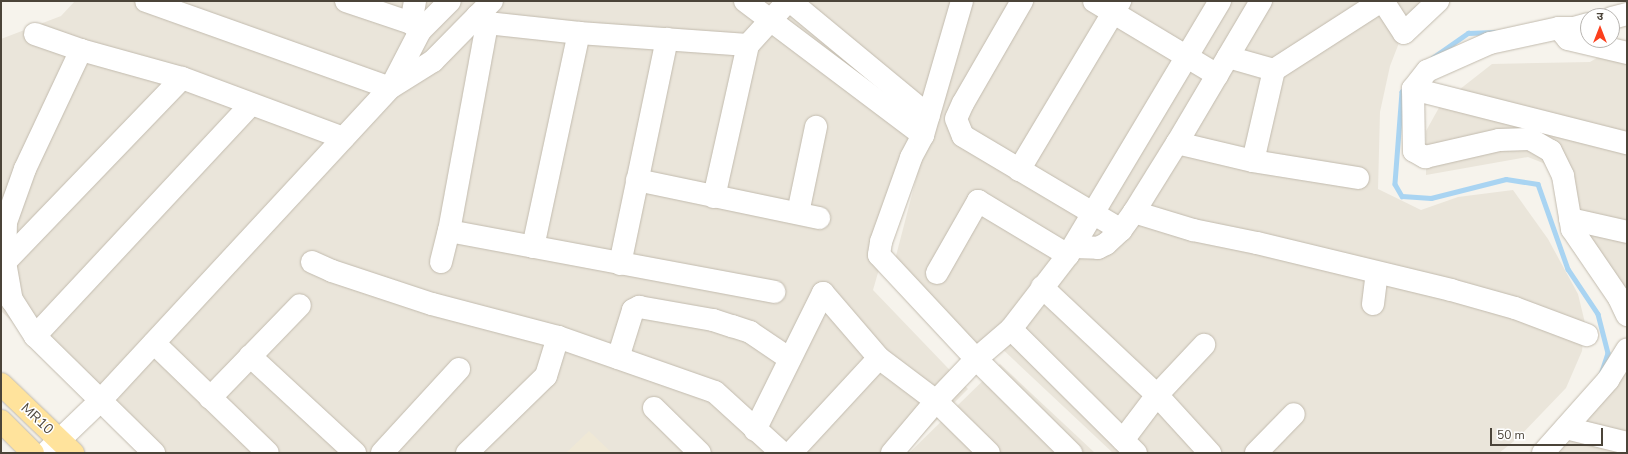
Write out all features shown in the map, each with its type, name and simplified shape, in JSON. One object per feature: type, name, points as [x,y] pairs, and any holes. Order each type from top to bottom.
[{"type":"main road","name":"MR10","points":[[1,384],[64,450]]},
{"type":"main road","name":"MR10","points":[[1,421],[33,453]]},
{"type":"street","points":[[146,1],[390,88]]},
{"type":"street","points":[[346,1],[416,27]]},
{"type":"street","points":[[390,88],[416,27],[415,1]]},
{"type":"street","points":[[416,27],[450,1]]},
{"type":"street","points":[[745,1],[926,126]]},
{"type":"street","points":[[714,197],[748,45],[789,1],[810,8],[926,126]]},
{"type":"street","points":[[962,1],[926,126],[909,165],[881,242],[879,255],[976,359],[1071,453]]},
{"type":"street","points":[[1022,1],[963,103],[956,119],[963,136],[1121,230]]},
{"type":"street","points":[[1094,1],[1116,7],[1186,57],[1223,66],[1274,70],[1382,1],[1404,33],[1438,1]]},
{"type":"street","points":[[897,451],[936,401],[976,359],[1011,329],[1071,251],[1220,1]]},
{"type":"street","points":[[937,273],[978,201],[1071,251],[1098,248],[1106,244],[1121,230],[1134,212],[1177,143],[1261,1]]},
{"type":"street","points":[[1019,170],[1116,7]]},
{"type":"street","points":[[64,450],[100,401],[390,88],[433,61],[486,14]]},
{"type":"street","points":[[486,14],[579,33],[748,45]]},
{"type":"street","points":[[440,262],[449,231],[486,14]]},
{"type":"street","points":[[1580,26],[1560,28],[1490,43],[1427,71],[1413,89],[1414,151],[1425,157],[1499,140],[1530,139],[1551,151],[1563,176],[1572,229],[1619,298],[1627,316]]},
{"type":"street","points":[[1560,28],[1568,39],[1627,53]]},
{"type":"street","points":[[533,247],[579,33]]},
{"type":"street","points":[[35,34],[82,50],[182,78],[343,138]]},
{"type":"street","points":[[620,264],[667,39]]},
{"type":"street","points":[[82,50],[25,169],[6,222],[5,262],[12,300],[35,336],[154,453]]},
{"type":"street","points":[[1253,161],[1274,70]]},
{"type":"street","points":[[5,262],[182,78]]},
{"type":"street","points":[[1413,89],[1627,143]]},
{"type":"street","points":[[35,336],[251,104]]},
{"type":"street","points":[[798,213],[816,127]]},
{"type":"street","points":[[1177,143],[1253,161],[1358,178]]},
{"type":"street","points":[[638,180],[819,218]]},
{"type":"street","points":[[1134,212],[1193,230],[1257,243],[1515,308],[1587,335]]},
{"type":"street","points":[[1570,219],[1627,232]]},
{"type":"street","points":[[449,231],[774,292]]},
{"type":"street","points":[[312,262],[332,271],[432,304],[558,337],[715,392],[782,453]]},
{"type":"street","points":[[1373,304],[1377,273]]},
{"type":"street","points":[[1042,287],[1157,395],[1210,453]]},
{"type":"street","points":[[755,430],[824,294],[879,358],[936,401],[989,453]]},
{"type":"street","points":[[210,398],[300,305]]},
{"type":"street","points":[[618,358],[633,310],[639,307],[713,320],[750,332],[790,359]]},
{"type":"street","points":[[1011,329],[1130,447],[1157,395],[1204,345]]},
{"type":"street","points":[[467,453],[546,376],[558,337]]},
{"type":"street","points":[[154,343],[268,453]]},
{"type":"street","points":[[1543,453],[1608,380],[1623,351]]},
{"type":"street","points":[[250,356],[355,453]]},
{"type":"street","points":[[792,453],[879,358]]},
{"type":"street","points":[[382,453],[459,370]]},
{"type":"street","points":[[654,408],[700,453]]},
{"type":"street","points":[[1256,453],[1294,414]]},
{"type":"street","points":[[1566,428],[1627,443]]},
{"type":"shaded area","points":[[75,1],[957,1],[873,290],[968,389],[904,453],[151,453],[1,311],[1,39],[61,16]]},
{"type":"shaded area","points":[[965,1],[1438,1],[1404,30],[1390,66],[1380,112],[1378,189],[1421,210],[1458,197],[1513,190],[1548,239],[1578,294],[1585,323],[1582,351],[1566,388],[1518,438],[1499,453],[1113,453],[998,345],[977,366],[890,279],[942,79]]},
{"type":"shaded area","points":[[1627,40],[1627,315],[1586,261],[1562,177],[1543,163],[1528,157],[1426,175],[1426,131],[1441,104],[1492,64],[1590,62],[1614,48],[1620,48],[1620,44]]},
{"type":"shaded area","points":[[1000,364],[1095,453],[909,453]]},
{"type":"shaded area","points":[[1627,365],[1627,453],[1551,453]]},
{"type":"shaded area","points":[[589,431],[612,453],[566,453]]},
{"type":"waterway","points":[[1432,58],[1468,33],[1494,32]]},
{"type":"waterway","points":[[1406,87],[1402,92],[1395,184],[1402,196],[1431,198],[1506,179],[1538,184],[1568,269],[1598,314],[1608,353],[1602,372]]}]
